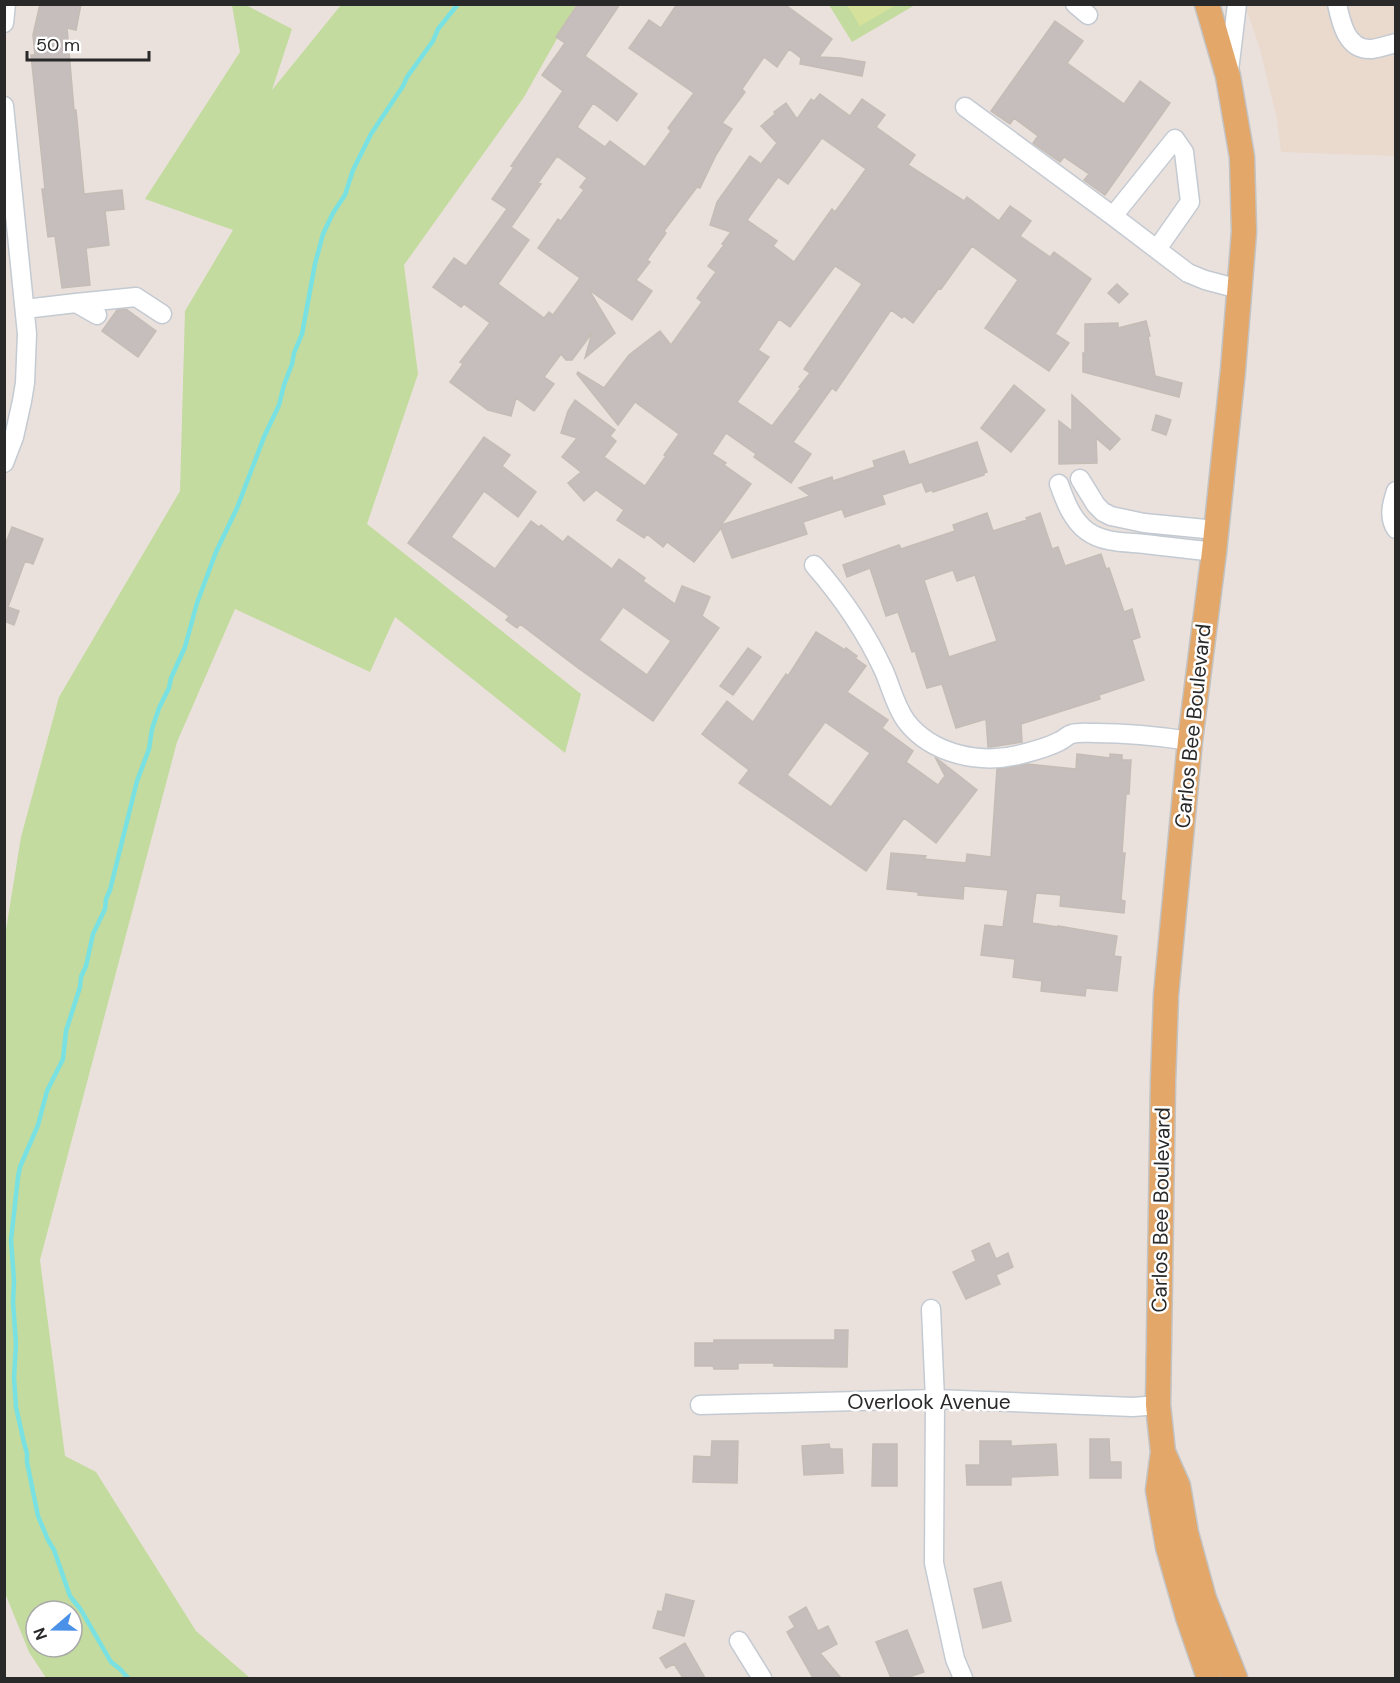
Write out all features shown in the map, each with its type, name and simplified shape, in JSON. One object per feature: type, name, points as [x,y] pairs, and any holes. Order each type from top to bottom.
[{"type":"main road","name":"Carlos Bee Boulevard","points":[[1207,4],[1228,76],[1242,157],[1244,232],[1233,370],[1215,541],[1190,741],[1166,995],[1158,1405],[1163,1452],[1158,1490],[1168,1547],[1188,1617],[1209,1678]]},
{"type":"main road","name":"Carlos Bee Boulevard","points":[[1163,1452],[1178,1486],[1186,1533],[1204,1599],[1235,1678]]},
{"type":"street","points":[[4,23],[6,4]]},
{"type":"street","points":[[1228,76],[1237,4]]},
{"type":"street","points":[[1337,4],[1342,26],[1353,43],[1370,49],[1395,43]]},
{"type":"street","points":[[4,106],[27,334],[25,383],[16,427],[4,463]]},
{"type":"street","points":[[965,107],[1188,273],[1239,289]]},
{"type":"street","points":[[1113,216],[1175,139],[1184,152],[1190,202],[1157,249]]},
{"type":"street","points":[[25,309],[136,297],[162,314]]},
{"type":"street","points":[[76,303],[97,315]]},
{"type":"street","points":[[1080,479],[1103,512],[1215,541]]},
{"type":"street","points":[[1059,484],[1064,499],[1075,518],[1088,532],[1096,536],[1128,543],[1215,541]]},
{"type":"street","points":[[1395,491],[1391,507],[1395,529]]},
{"type":"street","points":[[814,565],[860,624],[885,672],[905,720],[935,745],[962,755],[997,759],[1023,754],[1061,741],[1070,734],[1116,733],[1190,741]]},
{"type":"street","points":[[931,1309],[935,1399],[934,1563],[955,1659],[963,1678]]},
{"type":"street","name":"Overlook Avenue","points":[[700,1405],[935,1399],[1133,1407],[1158,1405]]},
{"type":"street","points":[[739,1641],[762,1678]]},
{"type":"shaded area","points":[[1245,5],[1395,5],[1395,156],[1281,152],[1277,119],[1260,49]]},
{"type":"green space","points":[[232,5],[246,5],[292,29],[272,90],[341,5],[576,5],[524,97],[404,265],[418,374],[367,524],[581,694],[565,753],[395,617],[370,672],[235,609],[177,742],[40,1260],[65,1456],[96,1472],[196,1631],[250,1678],[46,1678],[34,1659],[84,1659],[84,1599],[24,1599],[24,1640],[5,1593],[4,942],[21,837],[59,697],[180,491],[185,311],[233,230],[145,199],[240,52]]},
{"type":"green space","points":[[829,5],[915,5],[852,42]]},
{"type":"green space","points":[[847,5],[896,5],[860,26]]},
{"type":"building","points":[[40,4],[81,4],[76,30],[67,28],[84,194],[122,190],[124,209],[105,211],[109,245],[86,248],[90,285],[62,288],[55,236],[48,237],[31,55],[35,55],[33,35]]},
{"type":"building","points":[[578,4],[620,4],[585,56],[637,94],[617,121],[593,103],[577,127],[605,147],[610,141],[645,167],[671,131],[668,128],[694,93],[629,48],[649,20],[661,28],[677,4],[784,4],[832,39],[819,57],[865,62],[862,76],[800,64],[801,58],[789,49],[777,67],[764,57],[742,89],[745,92],[722,123],[732,129],[700,188],[697,187],[664,231],[666,233],[647,260],[650,262],[636,280],[652,291],[632,320],[589,290],[615,333],[585,358],[592,333],[572,360],[566,360],[561,354],[544,377],[554,384],[534,411],[516,398],[511,416],[488,410],[450,382],[463,364],[460,362],[490,323],[464,304],[461,307],[433,287],[454,258],[466,266],[507,209],[492,199],[514,167],[511,166],[563,91],[542,75],[565,43],[556,37]],"holes":[[[557,156],[587,178],[580,187],[584,190],[561,221],[558,219],[538,248],[580,278],[553,315],[549,312],[544,318],[498,284],[529,240],[511,227]]]},
{"type":"building","points":[[1055,21],[1083,41],[1067,63],[1124,104],[1140,81],[1170,103],[1105,195],[1084,180],[1089,174],[1064,157],[1060,162],[1033,143],[1038,136],[1014,118],[1010,124],[991,111]]},
{"type":"building","points":[[820,94],[850,116],[862,99],[885,115],[876,127],[915,155],[908,165],[964,201],[967,197],[999,221],[1010,206],[1031,221],[1020,236],[1050,257],[1054,252],[1091,279],[1055,334],[1069,343],[1049,371],[985,328],[1018,280],[972,246],[913,323],[891,310],[836,391],[832,388],[793,442],[811,454],[791,483],[754,457],[756,454],[726,433],[712,454],[751,484],[721,525],[810,496],[799,488],[832,477],[833,481],[875,467],[873,461],[904,451],[909,465],[977,442],[987,472],[984,475],[933,492],[932,490],[926,492],[922,482],[882,495],[885,504],[845,517],[842,509],[803,522],[807,534],[732,558],[721,528],[694,562],[667,542],[663,547],[647,534],[644,538],[617,520],[624,510],[596,490],[584,501],[568,483],[581,472],[562,457],[577,438],[561,433],[568,411],[575,400],[615,430],[610,436],[616,441],[604,457],[645,486],[679,434],[635,402],[618,425],[577,374],[578,372],[604,388],[629,355],[660,331],[671,345],[702,302],[697,298],[716,272],[708,266],[731,232],[710,225],[717,202],[750,156],[761,164],[777,143],[761,126],[786,103],[797,119],[811,99],[814,101]],"holes":[[[822,138],[866,169],[835,212],[832,209],[794,262],[773,246],[777,241],[747,220],[778,177],[788,184]],[[835,266],[862,284],[804,369],[810,373],[799,387],[801,388],[772,426],[737,402],[769,357],[758,350],[779,319],[790,327]]]},
{"type":"building","points":[[1117,284],[1128,294],[1119,303],[1108,293]]},
{"type":"building","points":[[126,309],[156,331],[138,357],[102,331],[117,310]]},
{"type":"building","points":[[1146,321],[1155,376],[1182,383],[1179,397],[1083,372],[1085,324],[1118,323],[1118,328]]},
{"type":"building","points":[[1014,385],[1045,410],[1011,452],[981,428]]},
{"type":"building","points":[[1072,395],[1120,439],[1110,450],[1096,438],[1097,463],[1059,464],[1059,421],[1072,431]]},
{"type":"building","points":[[1156,415],[1171,420],[1166,435],[1152,430]]},
{"type":"building","points":[[484,437],[510,455],[502,466],[536,492],[518,517],[484,491],[451,537],[495,569],[531,521],[539,527],[541,525],[563,542],[568,536],[612,569],[619,559],[645,578],[643,581],[675,604],[682,586],[710,597],[702,616],[719,628],[653,721],[520,624],[517,628],[506,620],[509,616],[408,543]],"holes":[[[623,607],[671,641],[647,675],[599,640]]]},
{"type":"building","points":[[987,513],[993,531],[1027,520],[1026,518],[1040,513],[1052,549],[1058,547],[1065,566],[1101,554],[1106,569],[1109,568],[1124,612],[1132,609],[1140,637],[1132,640],[1144,680],[1099,695],[1100,699],[1021,724],[1022,742],[988,747],[986,719],[956,728],[942,684],[927,688],[915,651],[912,652],[898,612],[886,616],[870,568],[847,577],[843,565],[899,545],[901,549],[955,531],[953,525]],"holes":[[[953,570],[957,581],[975,575],[997,641],[949,657],[924,580]]]},
{"type":"building","points":[[12,527],[43,539],[33,564],[25,561],[8,607],[19,611],[14,625],[4,621],[4,548]]},
{"type":"building","points":[[816,632],[845,650],[846,648],[866,666],[847,692],[888,720],[882,728],[913,751],[906,762],[938,785],[945,776],[935,757],[977,790],[936,843],[904,818],[866,871],[739,783],[749,770],[702,734],[727,701],[753,722],[786,674],[788,676]],"holes":[[[825,722],[870,753],[831,807],[787,775]]]},
{"type":"building","points":[[748,648],[761,657],[733,695],[720,686]]},
{"type":"building","points":[[1077,754],[1110,758],[1110,754],[1122,755],[1122,760],[1131,760],[1122,853],[1125,853],[1121,900],[1125,901],[1124,913],[1060,906],[1061,895],[1036,893],[1032,923],[1117,936],[1114,956],[1121,957],[1117,991],[1086,988],[1085,996],[1041,991],[1042,981],[1013,977],[1015,959],[981,955],[985,925],[1003,927],[1008,890],[964,886],[963,899],[918,895],[918,892],[887,889],[891,853],[966,863],[967,854],[991,857],[997,769],[1027,764],[1076,769]]},
{"type":"building","points":[[989,1243],[996,1259],[1008,1253],[1013,1267],[996,1275],[1000,1284],[966,1299],[953,1272],[976,1261],[972,1251]]},
{"type":"building","points":[[835,1330],[848,1330],[847,1367],[774,1366],[774,1363],[738,1363],[738,1369],[695,1366],[695,1343],[714,1343],[714,1340],[835,1340]]},
{"type":"building","points":[[1090,1439],[1109,1439],[1110,1462],[1121,1462],[1121,1478],[1090,1478]]},
{"type":"building","points":[[712,1441],[738,1441],[737,1483],[693,1482],[694,1456],[711,1457]]},
{"type":"building","points":[[980,1441],[1011,1441],[1011,1446],[1056,1444],[1058,1475],[1011,1477],[1011,1485],[967,1485],[966,1465],[980,1465]]},
{"type":"building","points":[[829,1444],[830,1449],[842,1449],[843,1473],[804,1475],[802,1446]]},
{"type":"building","points":[[873,1444],[897,1444],[897,1486],[872,1486]]},
{"type":"building","points":[[1001,1582],[1011,1621],[983,1628],[974,1589]]},
{"type":"building","points":[[666,1594],[694,1601],[684,1636],[653,1628],[658,1611],[662,1612]]},
{"type":"building","points":[[806,1607],[818,1631],[828,1626],[837,1644],[820,1653],[841,1678],[813,1678],[787,1632],[795,1627],[789,1617]]},
{"type":"building","points":[[907,1630],[924,1672],[906,1678],[891,1678],[876,1642]]},
{"type":"building","points":[[685,1643],[705,1678],[683,1678],[674,1664],[666,1668],[660,1658]]},
{"type":"waterway","points":[[128,1678],[111,1662],[81,1610],[70,1596],[54,1550],[38,1516],[16,1407],[14,1378],[16,1344],[11,1240],[18,1177],[38,1125],[47,1091],[63,1059],[66,1031],[86,966],[93,934],[105,909],[137,781],[149,749],[152,729],[159,708],[185,647],[197,603],[216,552],[237,508],[264,437],[279,405],[302,334],[323,234],[345,195],[353,170],[371,134],[433,41],[438,29],[458,4]]}]
